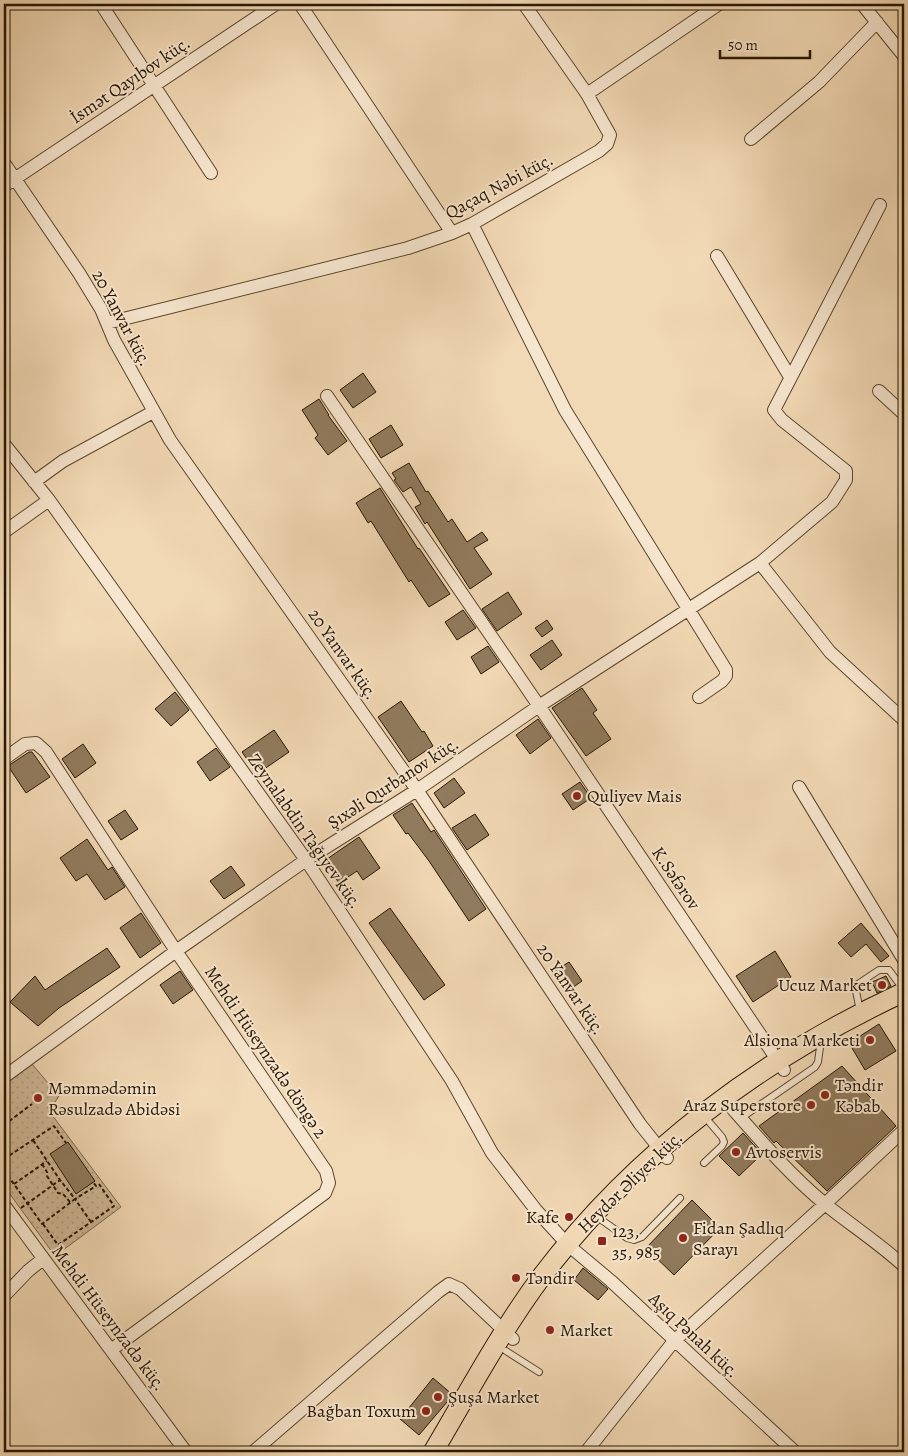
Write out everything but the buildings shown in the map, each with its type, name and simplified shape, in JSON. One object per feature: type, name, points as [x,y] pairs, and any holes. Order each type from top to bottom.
[{"type":"main road","name":"Heydər Əliyev küç.","points":[[447,1452],[542,1276],[603,1221],[636,1187],[663,1153],[710,1123],[736,1112],[781,1066],[840,1023],[904,991]]},
{"type":"main road","name":"Heydər Əliyev küç.","points":[[572,1248],[617,1190],[663,1153],[723,1099],[781,1066],[904,1004]]},
{"type":"main road","name":"Heydər Əliyev küç.","points":[[434,1452],[508,1340]]},
{"type":"street","points":[[101,4],[211,173]]},
{"type":"street","name":"İsmət Qayıbov küç.","points":[[4,186],[276,4]]},
{"type":"street","points":[[300,4],[452,232]]},
{"type":"street","name":"Qaçaq Nəbi küç.","points":[[106,323],[408,248],[472,224],[599,151],[607,144],[610,136],[587,94],[524,4]]},
{"type":"street","points":[[587,94],[719,4]]},
{"type":"street","points":[[862,4],[904,56]]},
{"type":"street","points":[[751,140],[819,82],[877,22]]},
{"type":"street","name":"20 Yanvar küç.","points":[[4,163],[101,309],[114,340],[153,412],[190,470],[417,790],[640,1124],[663,1153]]},
{"type":"street","points":[[790,377],[880,205]]},
{"type":"street","points":[[472,224],[565,410],[726,670],[726,676],[722,681],[699,697]]},
{"type":"street","points":[[717,256],[790,377]]},
{"type":"street","name":"Şıxəli Qurbanov küç.","points":[[4,1077],[176,951],[306,860],[417,790],[539,706],[760,564],[832,502],[846,480],[846,471],[782,420],[774,410],[790,377]]},
{"type":"street","points":[[879,391],[904,414]]},
{"type":"street","name":"K.Səfərov","points":[[327,396],[539,706],[781,1066]]},
{"type":"street","points":[[34,482],[63,461],[153,412]]},
{"type":"street","name":"Zeynalabdin Tağıyev küç.","points":[[4,444],[49,500],[306,860],[452,1081],[492,1153],[536,1210],[572,1248]]},
{"type":"street","points":[[4,532],[49,500]]},
{"type":"street","points":[[760,564],[830,652],[904,720]]},
{"type":"street","name":"Mehdi Hüseynzadə döngə 2","points":[[4,759],[25,744],[36,743],[46,752],[176,951],[326,1171],[329,1183],[325,1193],[111,1350]]},
{"type":"street","points":[[799,787],[904,960]]},
{"type":"street","points":[[736,1112],[788,1168],[826,1204],[904,1266]]},
{"type":"street","points":[[586,1452],[674,1341],[826,1204],[904,1130]]},
{"type":"street","name":"Mehdi Hüseynzadə küç.","points":[[7,1210],[186,1452]]},
{"type":"street","name":"Aşıq Pənah küç.","points":[[572,1248],[795,1452]]},
{"type":"street","points":[[4,1296],[28,1271],[43,1259]]},
{"type":"street","points":[[253,1452],[449,1284],[460,1289],[508,1340]]},
{"type":"lane","points":[[860,1012],[855,986],[879,970],[889,970],[904,991]]},
{"type":"lane","points":[[736,1112],[815,1067],[818,1062],[820,1048]]},
{"type":"lane","points":[[704,1163],[724,1142],[710,1123]]},
{"type":"lane","points":[[603,1221],[627,1238],[634,1240],[642,1237],[680,1198]]},
{"type":"lane","points":[[508,1340],[539,1372]]},
{"type":"path","points":[[4,1125],[32,1104]]},
{"type":"path","points":[[4,1159],[54,1126],[66,1143]]},
{"type":"path","points":[[33,1140],[91,1222]]},
{"type":"path","points":[[14,1184],[47,1161]]},
{"type":"path","points":[[42,1164],[48,1172],[47,1176],[58,1194],[63,1194],[70,1203]]},
{"type":"path","points":[[4,1170],[58,1245],[114,1206],[98,1185],[93,1182]]},
{"type":"path","points":[[7,1210],[28,1202],[60,1180]]},
{"type":"path","points":[[42,1224],[75,1199],[102,1182]]},
{"type":"shaded area","points":[[32,1064],[59,1096],[49,1111],[121,1207],[55,1256],[4,1186],[4,1085]]},
{"type":"place","name":"Quliyev Mais","points":[[577,796]]},
{"type":"place","name":"Ucuz Market","points":[[882,985]]},
{"type":"place","name":"Alsiona Marketi","points":[[870,1040]]},
{"type":"place","name":"Təndir Kəbab","points":[[825,1095]]},
{"type":"place","name":"Məmmədəmin Rəsulzadə Abidəsi","points":[[38,1098]]},
{"type":"place","name":"Araz Superstore","points":[[811,1105]]},
{"type":"place","name":"Avtoservis","points":[[736,1152]]},
{"type":"place","name":"Kafe","points":[[569,1217]]},
{"type":"place","name":"Fidan Şadlıq Sarayı","points":[[683,1238]]},
{"type":"place","name":"123, 35, 985","points":[[602,1241]]},
{"type":"place","name":"Təndir","points":[[516,1278]]},
{"type":"place","name":"Market","points":[[550,1330]]},
{"type":"place","name":"Şuşa Market","points":[[438,1397]]},
{"type":"place","name":"Bağban Toxum","points":[[426,1411]]}]
